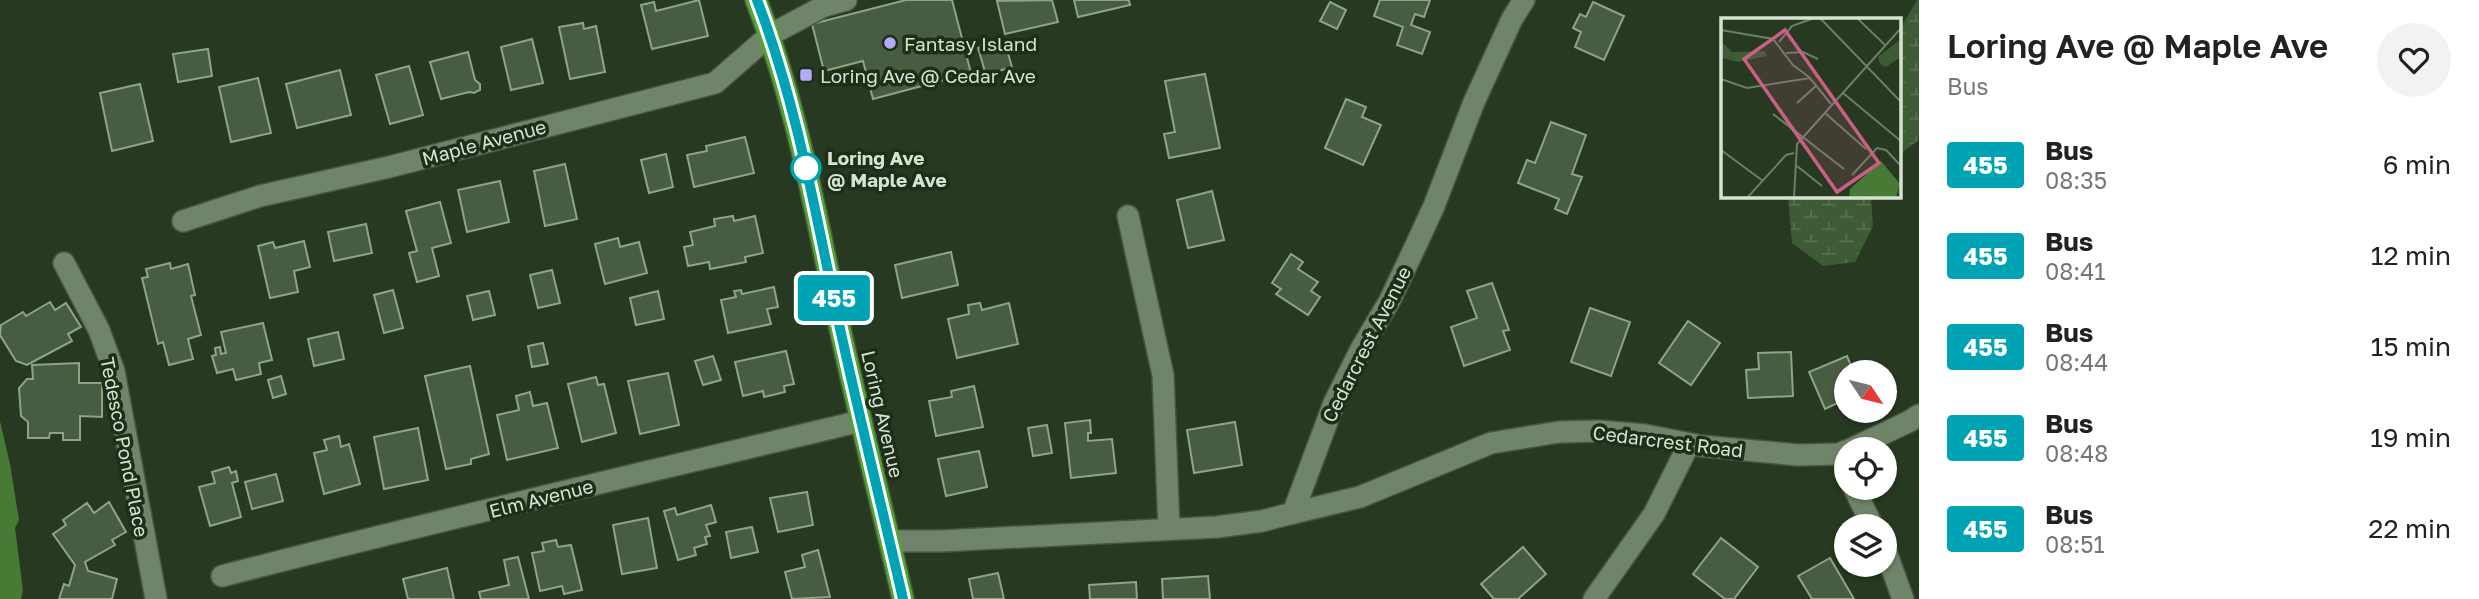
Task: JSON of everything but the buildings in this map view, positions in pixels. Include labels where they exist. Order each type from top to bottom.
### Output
[{"type":"highway","name":"Loring Avenue","points":[[757,0],[770,35],[805,162],[903,599]]},
{"type":"street","name":"Maple Avenue","points":[[183,221],[260,196],[389,167],[715,83],[770,35],[824,6],[846,0]]},
{"type":"street","name":"Cedarcrest Avenue","points":[[1293,513],[1334,403],[1390,300],[1416,245],[1474,102],[1512,19],[1524,0]]},
{"type":"street","points":[[1128,216],[1163,375],[1169,529]]},
{"type":"street","name":"Tedesco Pond Place","points":[[64,263],[99,330],[114,371],[156,599]]},
{"type":"street","name":"Cedarcrest Road","points":[[1879,437],[1919,415]]},
{"type":"street","name":"Elm Avenue","points":[[222,576],[379,535],[861,421]]},
{"type":"street","name":"Cedarcrest Road","points":[[1293,513],[1360,497],[1490,443],[1559,432],[1599,431],[1645,435],[1689,444],[1798,455],[1834,456]]},
{"type":"street","points":[[1594,599],[1654,514],[1689,444]]},
{"type":"street","points":[[890,541],[941,541],[1217,527],[1262,521],[1293,513]]},
{"type":"street","points":[[1895,577],[1903,599]]},
{"type":"green space","points":[[1919,0],[1919,140],[1902,153],[1902,26]]},
{"type":"green space","points":[[1788,198],[1871,198],[1873,226],[1855,262],[1823,266],[1792,243]]},
{"type":"shaded area","points":[[0,421],[19,520],[15,528],[23,590],[21,599],[0,599]]},
{"type":"bus line","name":"455","points":[[757,0],[781,70],[805,162],[839,325],[903,599]]},
{"type":"place","name":"Fantasy Island","points":[[890,43]]},
{"type":"place","name":"Loring Ave @ Cedar Ave","points":[[806,75]]},
{"type":"place","name":"Loring Ave @ Maple Ave","points":[[806,168]]}]
